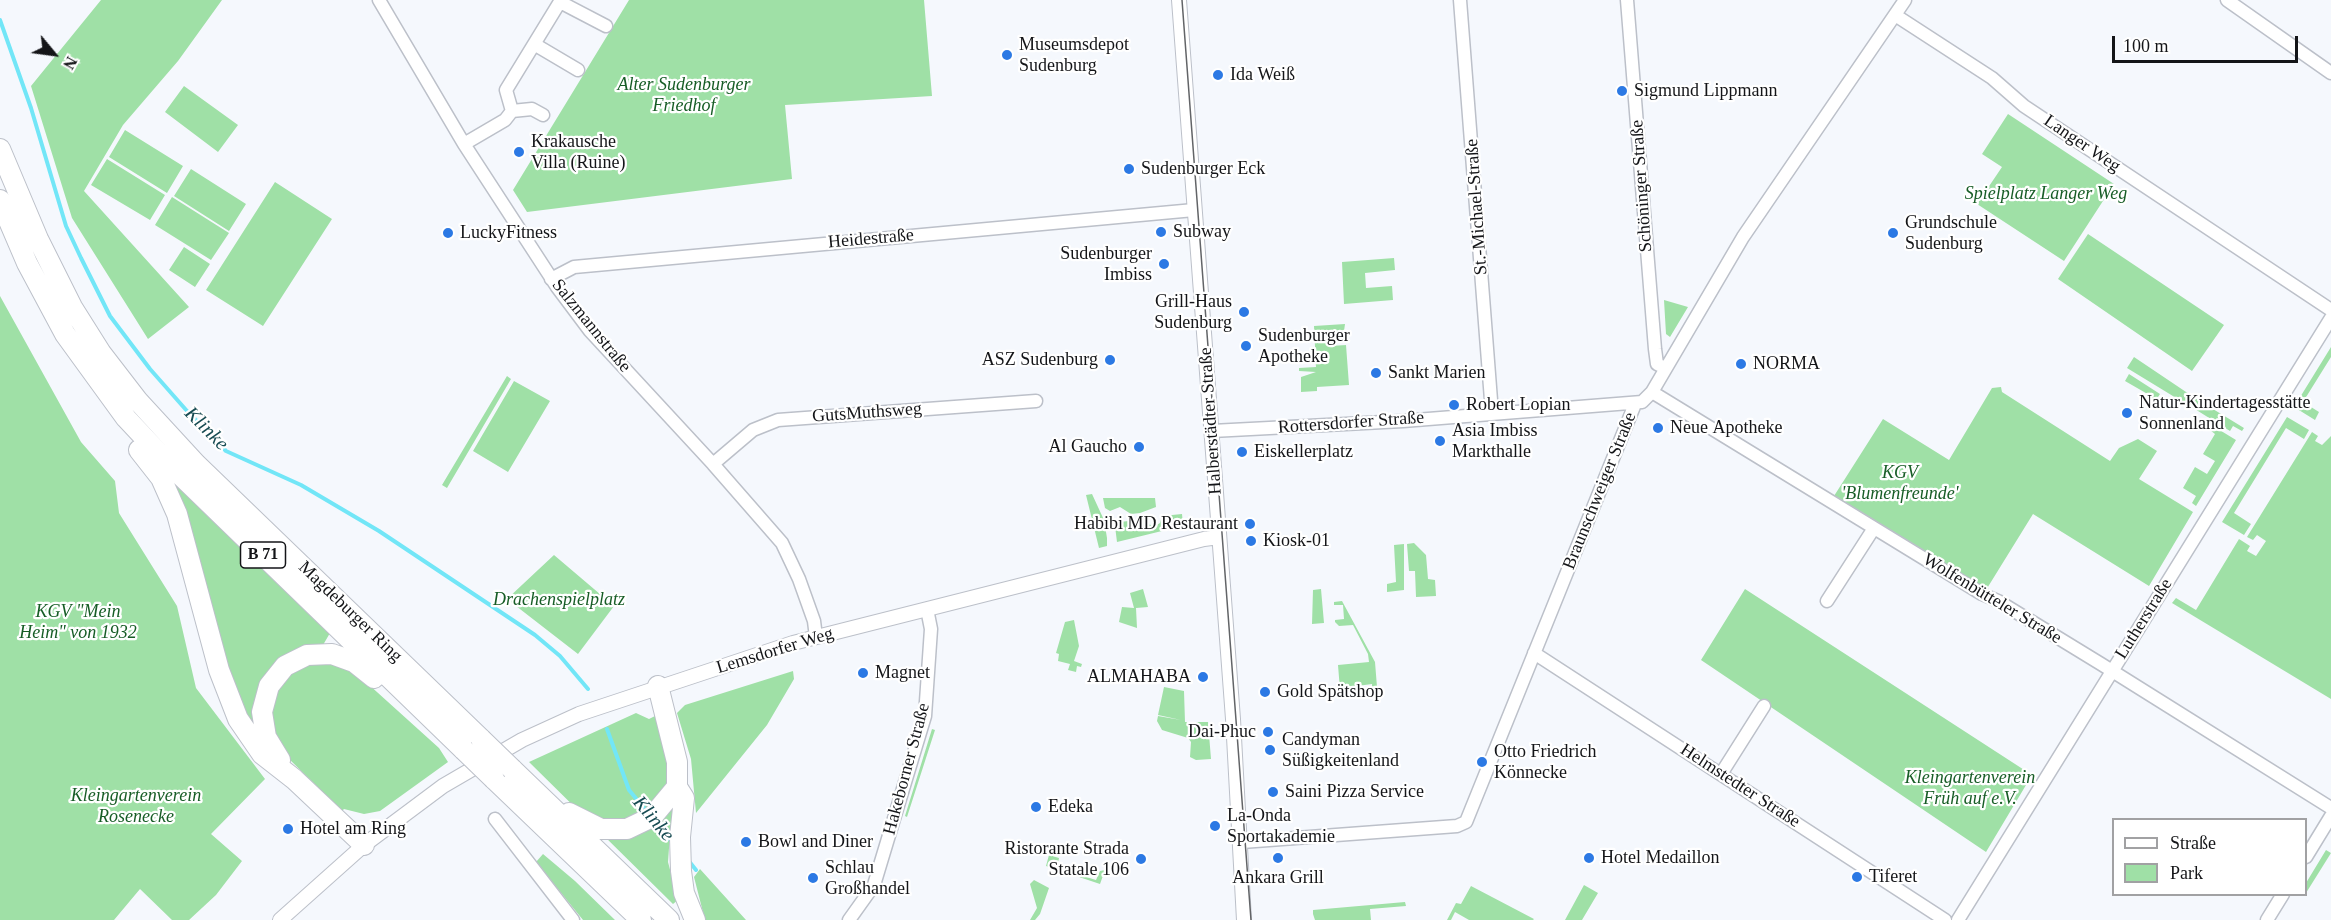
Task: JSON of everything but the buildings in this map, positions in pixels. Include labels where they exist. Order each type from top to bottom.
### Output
[{"type":"highway","name":"Magdeburger Ring","points":[[0,149],[38,239],[72,307],[101,353],[132,393],[190,459],[669,920]]},
{"type":"highway","name":"Magdeburger Ring","points":[[0,200],[27,263],[65,334],[126,418],[171,466],[641,920]]},
{"type":"highway","points":[[126,418],[129,436],[161,478],[177,514],[219,670],[234,712],[262,754],[294,779],[364,845]]},
{"type":"highway","points":[[294,779],[269,744],[262,721],[267,691],[285,666],[312,654],[337,654],[354,662],[374,678],[403,691]]},
{"type":"highway","points":[[553,808],[601,829],[627,829],[652,817],[673,791],[677,762],[658,686]]},
{"type":"highway","points":[[673,791],[684,798],[679,850],[684,893],[695,920]]},
{"type":"street","name":"Salzmannstraße","points":[[379,0],[464,144],[551,279],[590,331],[761,516],[785,549],[814,621],[816,637]]},
{"type":"street","name":"Halberstädter Straße","points":[[1179,0],[1242,842],[1244,920]]},
{"type":"street","name":"St.-Michael-Straße","points":[[1460,0],[1492,413]]},
{"type":"street","name":"Schöninger Straße","points":[[1627,0],[1655,349],[1658,364],[1665,368]]},
{"type":"street","name":"Braunschweiger Straße","points":[[1242,842],[1462,825],[1470,817],[1635,404],[1645,400],[1652,392],[1743,237],[1905,0]]},
{"type":"street","points":[[2227,0],[2331,72]]},
{"type":"street","points":[[464,144],[506,120],[512,111],[506,90],[561,1],[573,10],[578,8],[606,26]]},
{"type":"street","name":"Langer Weg","points":[[1895,15],[1992,78],[2014,99],[2331,310]]},
{"type":"street","points":[[534,44],[578,70]]},
{"type":"street","points":[[512,111],[531,109],[543,115]]},
{"type":"street","name":"Heidestraße","points":[[551,279],[574,267],[1194,210]]},
{"type":"street","name":"Lutherstraße","points":[[1958,920],[2331,318]]},
{"type":"street","name":"Wolfenbütteler Straße","points":[[1652,392],[2113,671],[2331,808]]},
{"type":"street","name":"GutsMuthsweg","points":[[713,464],[753,430],[778,420],[1036,401]]},
{"type":"street","name":"Rottersdorfer Straße","points":[[1212,431],[1635,404]]},
{"type":"street","points":[[1827,601],[1874,528]]},
{"type":"street","name":"Lemsdorfer Weg","points":[[280,920],[364,845],[426,797],[483,761],[522,740],[590,710],[658,686],[816,637],[1219,537]]},
{"type":"street","name":"Hakeborner Straße","points":[[849,920],[874,885],[925,716],[931,628],[927,609]]},
{"type":"street","name":"Helmstedter Straße","points":[[1534,652],[1945,920]]},
{"type":"street","points":[[1721,774],[1764,706]]},
{"type":"street","points":[[2307,855],[2331,816]]},
{"type":"street","points":[[495,819],[573,920]]},
{"type":"street","name":"Halberstädter Straße","points":[[1242,842],[1252,920]]},
{"type":"street","points":[[2267,920],[2282,896]]},
{"type":"green space","points":[[101,0],[222,0],[178,61],[123,125],[84,191],[189,307],[148,339],[72,218],[31,86]]},
{"type":"green space","name":"Alter Sudenburger Friedhof","points":[[629,0],[924,0],[932,96],[785,105],[792,179],[527,212],[513,190]]},
{"type":"green space","points":[[184,86],[238,125],[218,152],[165,112]]},
{"type":"green space","name":"Spielplatz Langer Weg","points":[[2008,114],[2114,184],[2064,261],[1977,204],[2002,167],[1982,154]]},
{"type":"green space","points":[[125,130],[183,166],[167,193],[109,157]]},
{"type":"green space","points":[[107,159],[165,195],[150,220],[91,185]]},
{"type":"green space","points":[[191,169],[246,204],[229,231],[174,196]]},
{"type":"green space","points":[[275,182],[332,219],[263,326],[206,290]]},
{"type":"green space","points":[[172,197],[229,233],[211,260],[155,225]]},
{"type":"green space","points":[[2088,234],[2224,325],[2192,371],[2058,279]]},
{"type":"green space","points":[[184,247],[210,264],[195,287],[169,270]]},
{"type":"green space","points":[[1394,258],[1395,270],[1365,273],[1366,288],[1392,286],[1393,300],[1344,304],[1342,262]]},
{"type":"green space","points":[[0,296],[81,442],[115,481],[119,513],[177,606],[196,688],[265,779],[211,834],[242,861],[216,895],[189,920],[172,920],[140,889],[114,920],[0,920]]},
{"type":"green space","points":[[1664,300],[1688,307],[1670,337],[1666,334]]},
{"type":"green space","points":[[1345,324],[1344,331],[1329,333],[1330,346],[1346,345],[1349,385],[1317,387],[1317,391],[1301,392],[1301,377],[1316,372],[1299,371],[1299,368],[1316,367],[1314,326]]},
{"type":"green space","points":[[2331,347],[2331,357],[2303,402],[2319,412],[2315,420],[2294,407]]},
{"type":"green space","points":[[2134,357],[2192,396],[2186,404],[2127,368]]},
{"type":"green space","points":[[2129,374],[2160,394],[2154,403],[2149,400],[2151,396],[2125,381]]},
{"type":"green space","points":[[507,376],[511,379],[447,488],[442,485]]},
{"type":"green space","points":[[514,381],[550,401],[508,472],[473,451]]},
{"type":"green space","name":"KGV 'Blumenfreunde'","points":[[2001,387],[2002,392],[2110,461],[2119,448],[2138,439],[2157,451],[2139,479],[2193,512],[2149,586],[2033,514],[1986,590],[1834,496],[1883,419],[1949,460],[1992,388]]},
{"type":"green space","points":[[2195,398],[2244,428],[2242,431],[2233,426],[2230,431],[2190,406]]},
{"type":"green space","points":[[2287,417],[2309,430],[2304,439],[2286,428],[2234,513],[2251,524],[2244,535],[2222,522]]},
{"type":"green space","points":[[2213,426],[2236,440],[2196,506],[2192,503],[2196,496],[2183,488],[2195,467],[2207,474],[2215,461],[2203,454],[2215,434],[2210,430]]},
{"type":"green space","points":[[2312,432],[2318,436],[2315,441],[2322,445],[2331,436],[2331,699],[2172,603],[2176,598],[2196,610],[2239,539],[2250,546],[2247,551],[2256,556],[2266,541],[2257,535],[2253,540],[2247,537]]},
{"type":"green space","points":[[167,474],[330,633],[323,645],[293,654],[256,726],[251,727],[240,707]]},
{"type":"green space","points":[[1092,494],[1104,520],[1107,538],[1107,546],[1099,548],[1086,495]]},
{"type":"green space","points":[[1103,498],[1155,498],[1156,507],[1131,514],[1120,507],[1110,511],[1105,508]]},
{"type":"green space","points":[[1182,514],[1183,525],[1168,526],[1166,530],[1117,542],[1115,526],[1120,522],[1145,519],[1147,524],[1155,526],[1160,523],[1162,516]]},
{"type":"green space","points":[[1414,543],[1426,555],[1428,579],[1435,580],[1436,596],[1416,597],[1415,571],[1409,571],[1407,544]]},
{"type":"green space","points":[[1404,544],[1404,590],[1387,592],[1387,584],[1396,582],[1394,545]]},
{"type":"green space","name":"Drachenspielplatz","points":[[554,555],[614,606],[578,654],[507,599]]},
{"type":"green space","points":[[1143,589],[1148,607],[1136,608],[1137,628],[1119,622],[1122,607],[1134,608],[1130,593]]},
{"type":"green space","points":[[1321,589],[1324,623],[1312,624],[1313,590]]},
{"type":"green space","name":"Kleingartenverein Früh auf e.V.","points":[[1745,589],[2032,775],[1986,852],[1701,660]]},
{"type":"green space","points":[[1342,601],[1375,662],[1377,687],[1372,687],[1372,684],[1357,686],[1357,689],[1340,690],[1338,665],[1369,662],[1368,654],[1353,625],[1339,626],[1335,622],[1335,620],[1344,619],[1343,605],[1334,605],[1334,602]]},
{"type":"green space","points":[[1074,620],[1079,646],[1074,661],[1082,664],[1081,667],[1077,666],[1076,672],[1068,670],[1070,664],[1058,661],[1059,654],[1056,653],[1065,622]]},
{"type":"green space","points":[[306,663],[339,664],[367,683],[439,748],[448,762],[380,811],[364,814],[344,809],[342,811],[284,754],[268,717],[280,681]]},
{"type":"green space","points":[[793,671],[794,679],[767,725],[696,813],[691,759],[677,713],[685,705]]},
{"type":"green space","points":[[1164,687],[1184,691],[1185,722],[1208,722],[1211,759],[1196,760],[1190,757],[1191,742],[1188,738],[1162,730],[1157,721],[1158,716],[1181,720],[1158,715]]},
{"type":"green space","points":[[636,713],[649,719],[655,716],[676,797],[671,820],[668,862],[678,900],[673,904],[529,762]]},
{"type":"green space","points":[[932,729],[935,730],[907,817],[905,816]]},
{"type":"green space","points":[[2326,850],[2331,853],[2307,891],[2307,881]]},
{"type":"green space","points":[[543,854],[615,920],[583,920],[536,862]]},
{"type":"green space","points":[[1049,855],[1059,858],[1057,868],[1096,880],[1100,871],[1105,870],[1100,884],[1046,866]]},
{"type":"green space","points":[[700,869],[746,920],[705,920],[694,877]]},
{"type":"green space","points":[[1034,880],[1049,888],[1040,914],[1035,920],[1030,920],[1037,908],[1030,884]]},
{"type":"green space","points":[[1584,885],[1598,893],[1582,920],[1565,920]]},
{"type":"green space","points":[[1471,886],[1534,919],[1469,920],[1455,912],[1451,920],[1447,920],[1456,903],[1461,904]]},
{"type":"green space","points":[[1405,902],[1406,906],[1370,909],[1371,920],[1315,920],[1313,914],[1313,910]]},
{"type":"waterway","name":"Klinke","points":[[0,20],[31,108],[66,226],[110,316],[150,369],[226,451],[301,485],[379,531],[535,635],[560,656],[588,689]]},
{"type":"waterway","name":"Klinke","points":[[607,729],[629,790],[648,813]]},
{"type":"waterway","name":"Klinke","points":[[655,822],[673,843]]},
{"type":"waterway","name":"Klinke","points":[[688,860],[696,870]]},
{"type":"tram line","points":[[1182,0],[1251,920]]},
{"type":"place","name":"Museumsdepot Sudenburg","points":[[1007,55]]},
{"type":"place","name":"Ida Weiß","points":[[1218,75]]},
{"type":"place","name":"Sigmund Lippmann","points":[[1622,91]]},
{"type":"place","name":"Krakausche Villa (Ruine)","points":[[519,152]]},
{"type":"place","name":"Sudenburger Eck","points":[[1129,169]]},
{"type":"place","name":"Subway","points":[[1161,232]]},
{"type":"place","name":"LuckyFitness","points":[[448,233]]},
{"type":"place","name":"Grundschule Sudenburg","points":[[1893,233]]},
{"type":"place","name":"Sudenburger Imbiss","points":[[1164,264]]},
{"type":"place","name":"Grill-Haus Sudenburg","points":[[1244,312]]},
{"type":"place","name":"Sudenburger Apotheke","points":[[1246,346]]},
{"type":"place","name":"ASZ Sudenburg","points":[[1110,360]]},
{"type":"place","name":"NORMA","points":[[1741,364]]},
{"type":"place","name":"Sankt Marien","points":[[1376,373]]},
{"type":"place","name":"Robert Lopian","points":[[1454,405]]},
{"type":"place","name":"Natur-Kindertagesstätte Sonnenland","points":[[2127,413]]},
{"type":"place","name":"Neue Apotheke","points":[[1658,428]]},
{"type":"place","name":"Asia Imbiss Markthalle","points":[[1440,441]]},
{"type":"place","name":"Al Gaucho","points":[[1139,447]]},
{"type":"place","name":"Eiskellerplatz","points":[[1242,452]]},
{"type":"place","name":"Habibi MD Restaurant","points":[[1250,524]]},
{"type":"place","name":"Kiosk-01","points":[[1251,541]]},
{"type":"place","name":"Magnet","points":[[863,673]]},
{"type":"place","name":"ALMAHABA","points":[[1203,677]]},
{"type":"place","name":"Gold Spätshop","points":[[1265,692]]},
{"type":"place","name":"Dai-Phuc","points":[[1268,732]]},
{"type":"place","name":"Candyman Süßigkeitenland","points":[[1270,750]]},
{"type":"place","name":"Otto Friedrich Könnecke","points":[[1482,762]]},
{"type":"place","name":"Saini Pizza Service","points":[[1273,792]]},
{"type":"place","name":"Edeka","points":[[1036,807]]},
{"type":"place","name":"La-Onda Sportakademie","points":[[1215,826]]},
{"type":"place","name":"Hotel am Ring","points":[[288,829]]},
{"type":"place","name":"Bowl and Diner","points":[[746,842]]},
{"type":"place","name":"Ankara Grill","points":[[1278,858]]},
{"type":"place","name":"Hotel Medaillon","points":[[1589,858]]},
{"type":"place","name":"Ristorante Strada Statale 106","points":[[1141,859]]},
{"type":"place","name":"Tiferet","points":[[1857,877]]},
{"type":"place","name":"Schlau Großhandel","points":[[813,878]]},
{"type":"park label","name":"KGV \"Mein Heim\" von 1932","points":[[78,622]]},
{"type":"park label","name":"Kleingartenverein Rosenecke","points":[[136,806]]}]
